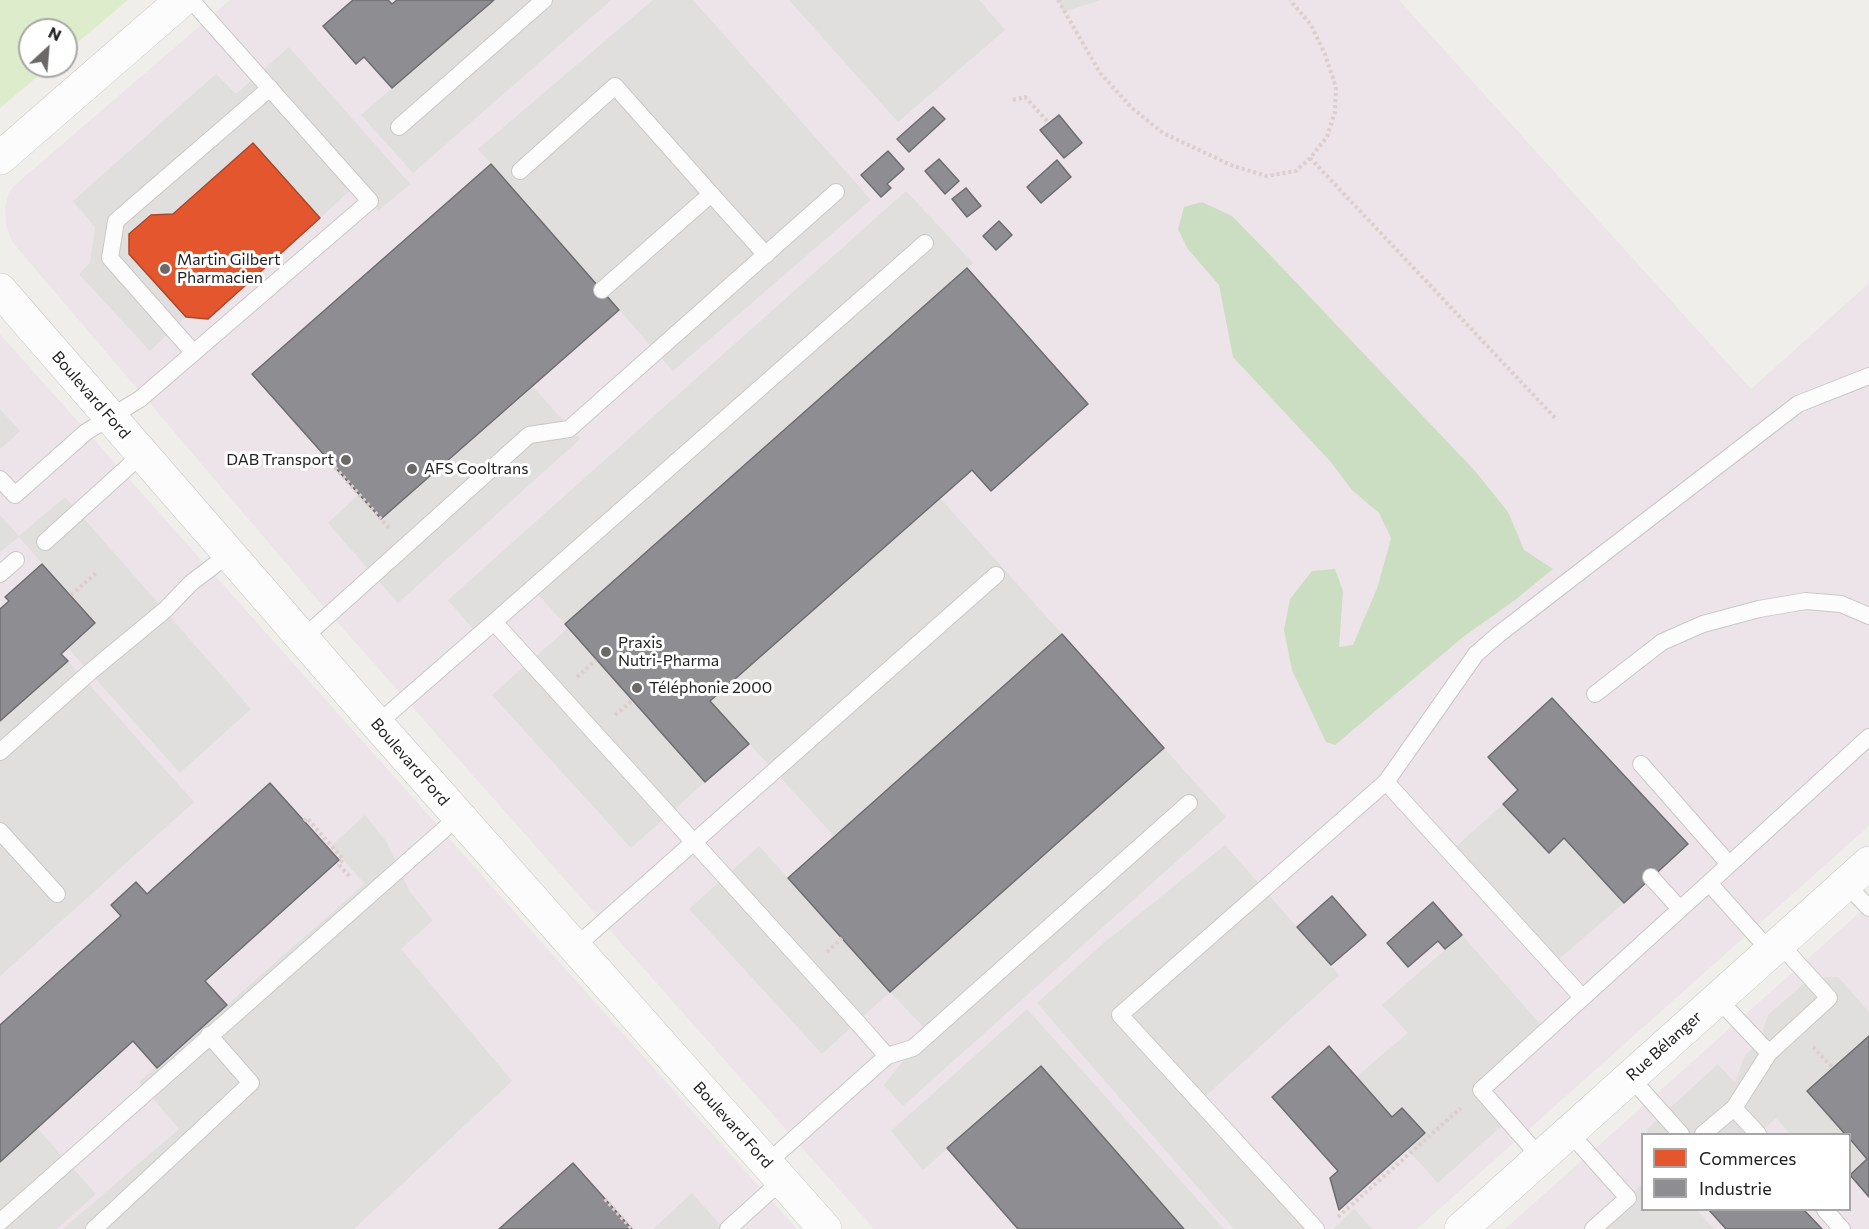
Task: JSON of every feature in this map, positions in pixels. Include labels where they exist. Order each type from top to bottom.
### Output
[{"type":"street","points":[[0,158],[182,0]]},
{"type":"street","name":"Boulevard Ford","points":[[0,290],[141,455],[458,817],[825,1229]]},
{"type":"street","name":"Rue Bélanger","points":[[1463,1228],[1858,874]]},
{"type":"lane","points":[[0,479],[7,498],[86,432],[140,399],[370,201],[191,0]]},
{"type":"lane","points":[[399,127],[544,0]]},
{"type":"lane","points":[[520,171],[615,86],[766,255]]},
{"type":"lane","points":[[193,352],[110,258],[116,221],[270,88]]},
{"type":"lane","points":[[302,639],[529,435],[569,429],[836,192]]},
{"type":"lane","points":[[602,290],[711,194]]},
{"type":"lane","points":[[377,724],[925,243]]},
{"type":"lane","points":[[1316,1229],[1120,1015],[1386,782],[1476,654],[1499,634],[1798,404],[1869,376]]},
{"type":"lane","points":[[45,542],[141,455]]},
{"type":"lane","points":[[0,752],[90,672],[165,610],[191,583],[229,554]]},
{"type":"lane","points":[[0,574],[16,560]]},
{"type":"lane","points":[[574,948],[996,575]]},
{"type":"lane","points":[[1595,694],[1662,642],[1703,624],[1759,609],[1806,601],[1841,604],[1869,616]]},
{"type":"lane","points":[[494,622],[887,1056]]},
{"type":"lane","points":[[1540,1157],[1480,1090],[1869,737]]},
{"type":"lane","points":[[1641,764],[1730,864]]},
{"type":"lane","points":[[1386,782],[1582,997]]},
{"type":"lane","points":[[728,1229],[774,1172],[887,1056],[913,1047],[1189,803]]},
{"type":"lane","points":[[0,1222],[458,817]]},
{"type":"lane","points":[[0,831],[57,894]]},
{"type":"lane","points":[[1858,874],[1869,908]]},
{"type":"lane","points":[[1651,877],[1680,909]]},
{"type":"lane","points":[[1704,1133],[1734,1108],[1769,1053],[1829,998],[1709,883]]},
{"type":"lane","points":[[1717,998],[1769,1053]]},
{"type":"lane","points":[[94,1229],[251,1083],[209,1035]]},
{"type":"lane","points":[[1630,1077],[1680,1133]]},
{"type":"lane","points":[[1734,1108],[1757,1133]]},
{"type":"lane","points":[[1569,1132],[1635,1197],[1593,1229]]},
{"type":"lane","points":[[1827,1211],[1842,1229]]},
{"type":"path","points":[[1058,0],[1100,73],[1132,108],[1163,133],[1233,166],[1267,176],[1296,171],[1311,158],[1327,136],[1335,112],[1336,87],[1311,25],[1290,0]]},
{"type":"path","points":[[1013,100],[1025,97],[1049,123]]},
{"type":"path","points":[[1311,158],[1557,420]]},
{"type":"path","points":[[331,464],[381,519]]},
{"type":"path","points":[[71,595],[96,573]]},
{"type":"path","points":[[304,821],[307,818],[344,860],[339,865]]},
{"type":"path","points":[[824,955],[842,938]]},
{"type":"path","points":[[1348,1202],[1351,1206],[1480,1090]]},
{"type":"path","points":[[605,1199],[632,1229]]},
{"type":"shaded area","points":[[230,0],[1399,0],[1751,389],[1869,283],[1869,826],[1417,1229],[874,1229],[308,589],[13,243],[6,226],[5,207],[9,192],[16,184]]},
{"type":"shaded area","points":[[494,0],[611,0],[413,173],[361,115]]},
{"type":"shaded area","points":[[653,0],[693,0],[871,200],[673,371],[478,149]]},
{"type":"shaded area","points":[[789,0],[979,0],[1005,30],[898,122]]},
{"type":"shaded area","points":[[1058,0],[1101,0],[1063,12]]},
{"type":"shaded area","points":[[289,47],[410,184],[378,211],[356,185],[320,218],[253,143],[173,214],[151,215],[129,234],[129,254],[186,317],[150,351],[79,274],[90,263],[95,227],[73,201],[216,74],[236,94]]},
{"type":"shaded area","points":[[906,191],[973,263],[565,624],[532,588],[478,635],[448,600]]},
{"type":"shaded area","points":[[0,334],[797,1229],[0,1229]]},
{"type":"shaded area","points":[[533,387],[580,439],[398,603],[328,523],[359,494],[382,519]]},
{"type":"shaded area","points":[[0,409],[20,431],[0,449]]},
{"type":"shaded area","points":[[65,497],[251,709],[180,773],[68,648],[95,623],[19,537],[0,552],[0,515],[19,536]]},
{"type":"shaded area","points":[[940,498],[1062,634],[834,836],[710,701]]},
{"type":"shaded area","points":[[568,628],[705,782],[631,848],[492,695]]},
{"type":"shaded area","points":[[68,661],[194,802],[0,976],[0,721]]},
{"type":"shaded area","points":[[1164,748],[1226,817],[903,1106],[884,1085],[913,1048],[929,1033],[890,992],[822,1054],[689,909],[759,846],[890,991]]},
{"type":"shaded area","points":[[1503,804],[1549,852],[1564,838],[1624,903],[1552,965],[1450,852]]},
{"type":"shaded area","points":[[365,815],[386,841],[410,892],[433,920],[401,949],[512,1081],[354,1229],[63,1229],[179,1129],[139,1082],[365,884],[331,846]]},
{"type":"shaded area","points":[[1225,845],[1339,975],[1199,1102],[1316,1229],[1234,1229],[1037,1003],[1105,942]]},
{"type":"shaded area","points":[[1869,904],[1869,1229],[1505,1229]]},
{"type":"shaded area","points":[[1462,935],[1545,1030],[1481,1090],[1508,1120],[1438,1183],[1407,1149],[1425,1133],[1392,1117],[1356,1077],[1408,1033],[1382,1005]]},
{"type":"shaded area","points":[[1838,977],[1869,1012],[1869,1036],[1807,1091],[1844,1133],[1789,1133],[1776,1118],[1760,1133],[1649,1133],[1646,1130],[1718,1064],[1735,1083],[1745,1055],[1759,1043],[1768,1015],[1810,978]]},
{"type":"shaded area","points":[[1027,1009],[1224,1229],[1184,1229],[1041,1066],[923,1170],[891,1131]]},
{"type":"shaded area","points":[[37,1128],[96,1194],[57,1229],[0,1229],[0,1162]]},
{"type":"shaded area","points":[[1851,1140],[1867,1159],[1851,1174]]},
{"type":"shaded area","points":[[1641,1185],[1641,1211],[1698,1211],[1714,1229],[1593,1229]]},
{"type":"shaded area","points":[[692,1193],[724,1229],[653,1229]]},
{"type":"shaded area","points":[[1354,1209],[1372,1229],[1333,1229]]},
{"type":"green space","points":[[0,0],[128,0],[78,42],[78,18],[18,18],[18,78],[36,78],[0,108]]},
{"type":"green space","points":[[1202,202],[1232,216],[1271,256],[1475,471],[1508,512],[1524,550],[1553,569],[1515,600],[1463,637],[1335,745],[1326,742],[1292,670],[1284,630],[1290,599],[1312,571],[1335,569],[1343,591],[1339,647],[1353,645],[1378,586],[1391,538],[1379,513],[1352,490],[1330,461],[1233,357],[1219,285],[1187,248],[1178,229],[1184,207]]},
{"type":"building: Commerces","points":[[253,143],[320,218],[208,319],[186,317],[129,254],[129,234],[151,215],[173,214]]},
{"type":"building: Industrie","points":[[353,0],[388,0],[392,4],[397,0],[494,0],[392,88],[364,57],[356,64],[323,26]]},
{"type":"building: Industrie","points":[[933,107],[945,119],[909,152],[897,139]]},
{"type":"building: Industrie","points":[[1059,115],[1082,143],[1064,158],[1040,130]]},
{"type":"building: Industrie","points":[[888,151],[904,169],[887,184],[891,188],[881,197],[861,175]]},
{"type":"building: Industrie","points":[[939,159],[959,181],[945,194],[925,171]]},
{"type":"building: Industrie","points":[[1057,160],[1071,177],[1041,203],[1027,187]]},
{"type":"building: Industrie","points":[[491,164],[619,310],[381,519],[252,374]]},
{"type":"building: Industrie","points":[[966,188],[981,206],[967,217],[952,199]]},
{"type":"building: Industrie","points":[[999,221],[1012,235],[996,250],[983,236]]},
{"type":"building: Industrie","points":[[967,268],[1088,404],[991,491],[972,470],[710,701],[749,744],[705,782],[565,624]]},
{"type":"building: Industrie","points":[[42,564],[95,623],[61,654],[68,661],[0,721],[0,609],[9,601],[5,597]]},
{"type":"building: Industrie","points":[[1062,634],[1164,748],[890,992],[788,878]]},
{"type":"building: Industrie","points":[[1552,698],[1688,844],[1624,903],[1564,838],[1549,853],[1503,804],[1518,790],[1488,757]]},
{"type":"building: Industrie","points":[[270,783],[339,860],[205,981],[227,1005],[157,1068],[133,1041],[0,1162],[0,1025],[121,916],[111,905],[136,882],[147,894]]},
{"type":"building: Industrie","points":[[1332,896],[1366,935],[1331,965],[1297,927]]},
{"type":"building: Industrie","points":[[1433,902],[1462,935],[1445,949],[1438,941],[1408,967],[1387,943]]},
{"type":"building: Industrie","points":[[1869,1036],[1869,1197],[1851,1176],[1867,1159],[1851,1140],[1851,1133],[1844,1133],[1807,1091]]},
{"type":"building: Industrie","points":[[1329,1046],[1392,1117],[1402,1108],[1425,1133],[1339,1210],[1330,1178],[1338,1171],[1272,1097]]},
{"type":"building: Industrie","points":[[1041,1066],[1184,1229],[1018,1229],[947,1148]]},
{"type":"building: Industrie","points":[[573,1163],[632,1229],[499,1229]]},
{"type":"building: Industrie","points":[[1710,1211],[1805,1211],[1822,1229],[1726,1229]]},
{"type":"place","name":"Martin Gilbert Pharmacien","points":[[165,269]]},
{"type":"place","name":"DAB Transport","points":[[346,460]]},
{"type":"place","name":"AFS Cooltrans","points":[[412,469]]},
{"type":"place","name":"Praxis Nutri-Pharma","points":[[606,652]]},
{"type":"place","name":"Téléphonie 2000","points":[[637,688]]}]
